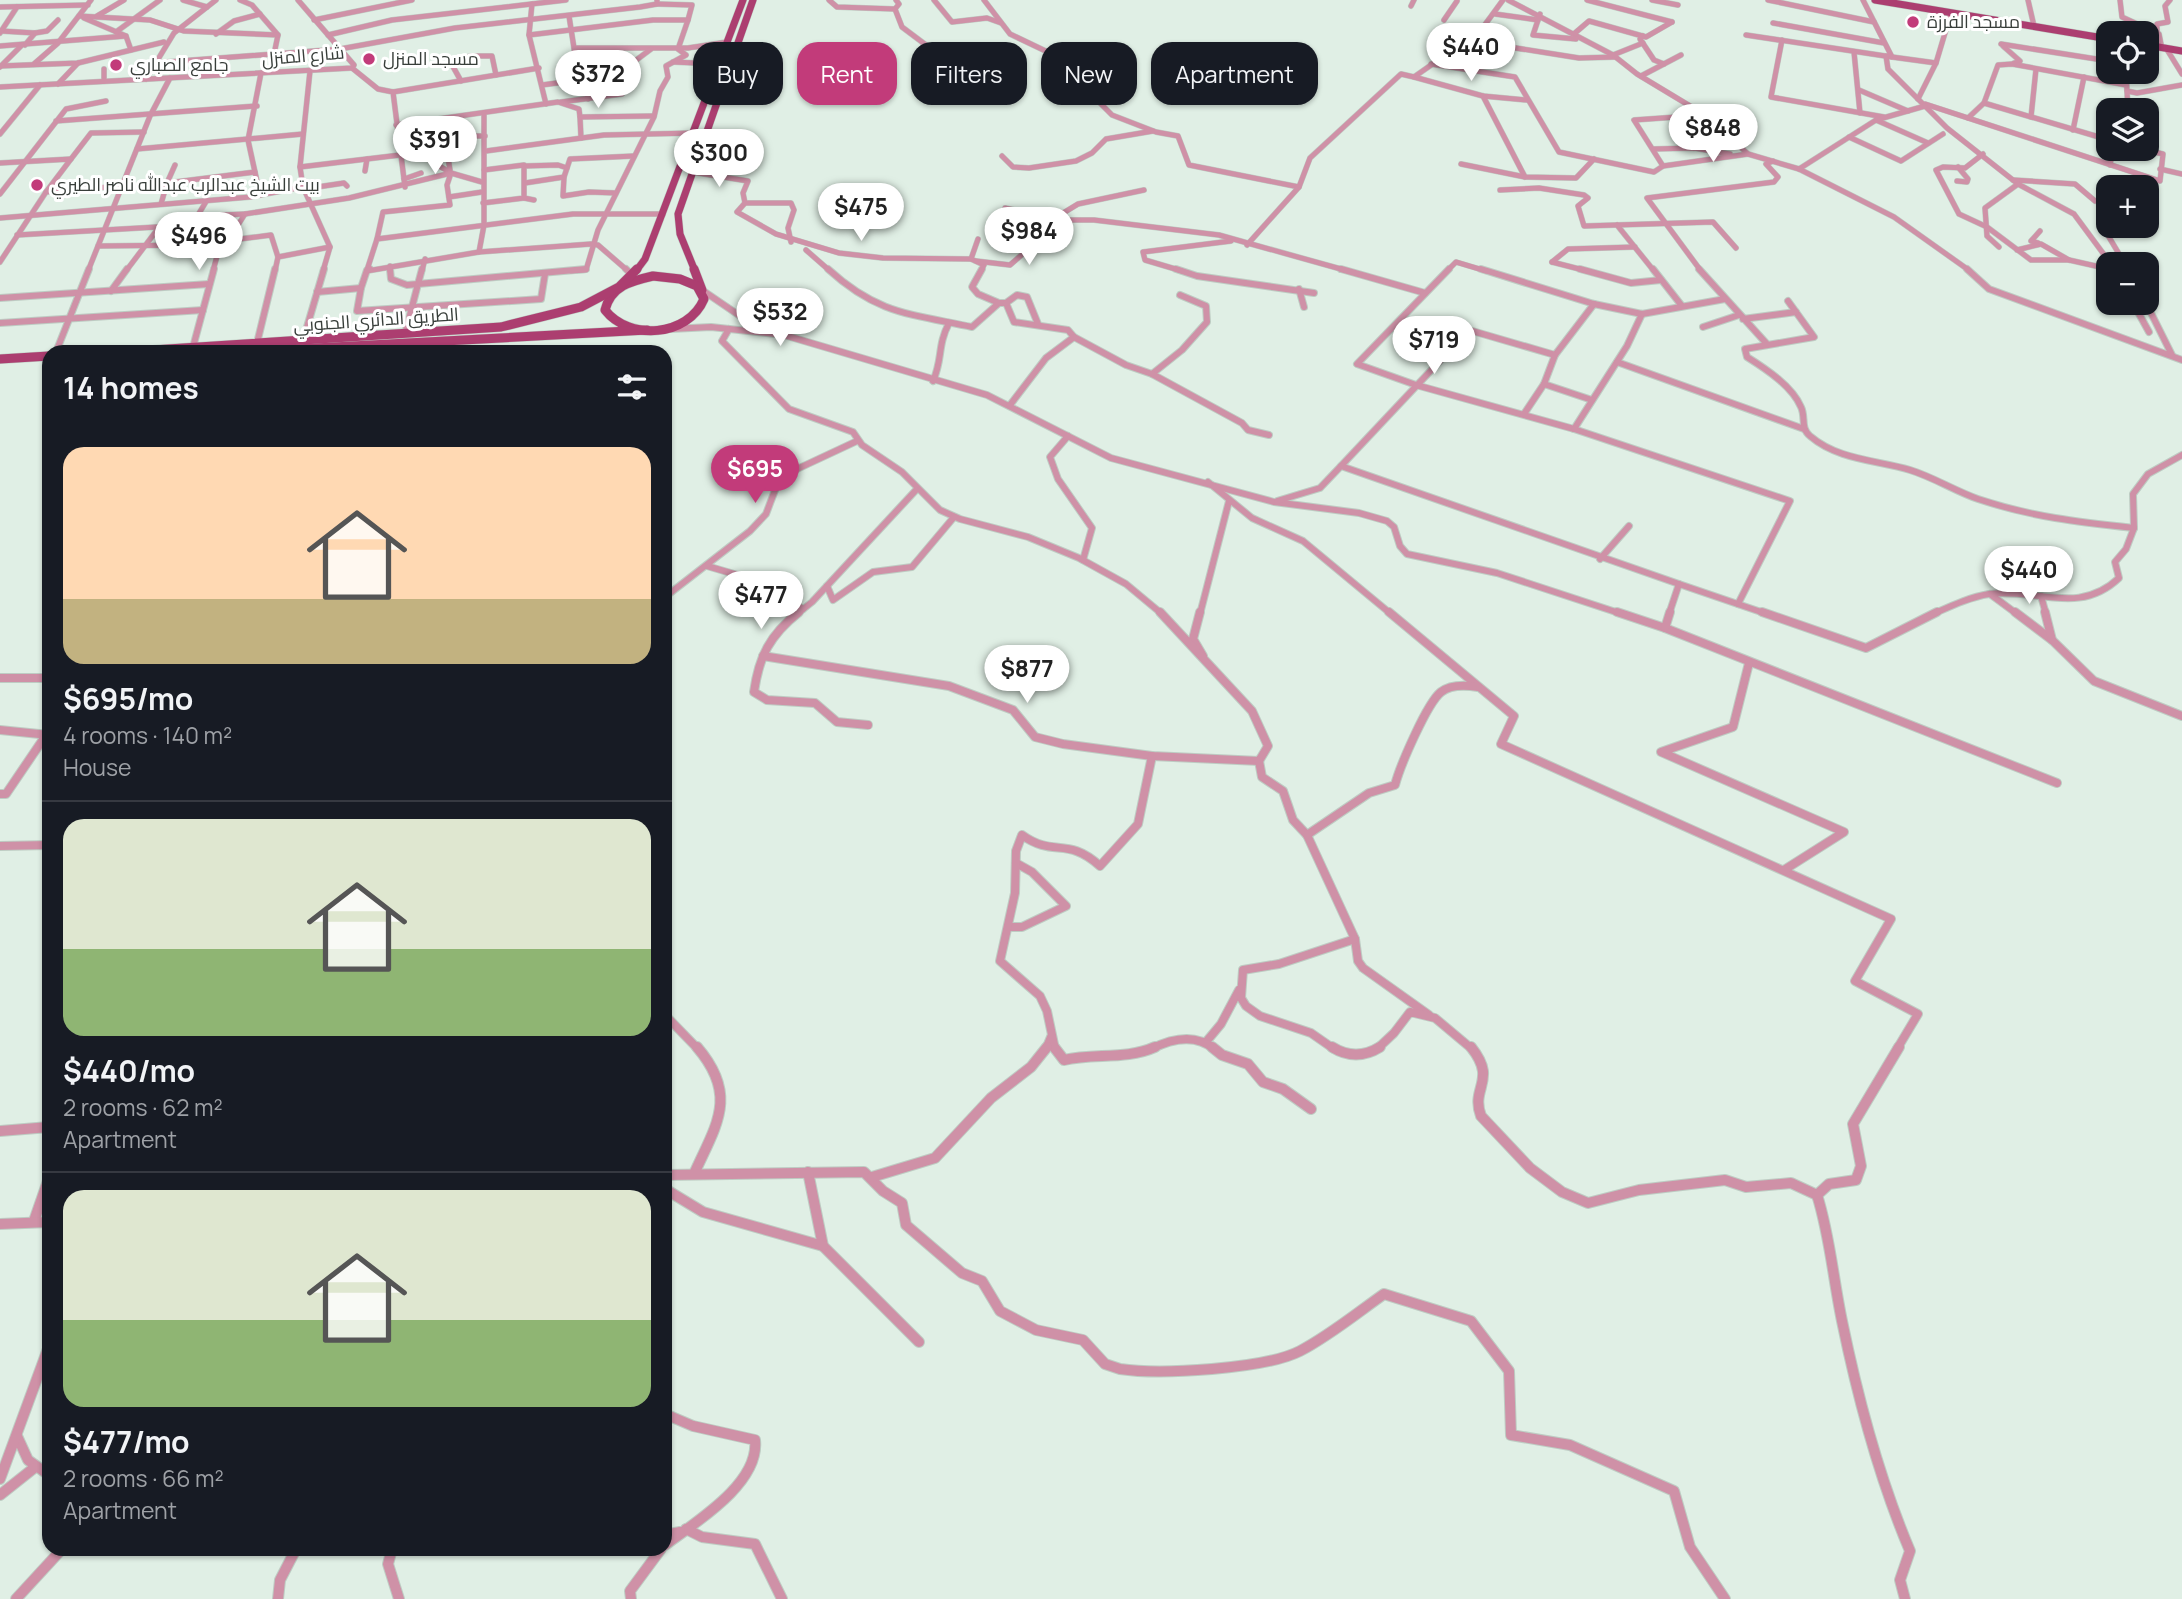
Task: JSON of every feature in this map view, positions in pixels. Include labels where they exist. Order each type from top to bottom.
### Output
[{"type":"main road","points":[[727,42],[743,0]]},
{"type":"main road","points":[[702,290],[678,228],[678,214],[753,0]]},
{"type":"main road","points":[[1876,0],[2096,37]]},
{"type":"main road","points":[[2159,47],[2182,51]]},
{"type":"main road","points":[[647,330],[631,328],[609,318],[605,310],[606,301],[633,276],[645,259],[704,105]]},
{"type":"main road","points":[[623,285],[653,276],[669,276],[683,278],[702,290]]},
{"type":"main road","name":"الطريق الدائري الجنوبي","points":[[319,345],[534,322],[568,311],[623,285]]},
{"type":"main road","name":"الطريق الدائري الجنوبي","points":[[426,345],[647,330],[679,323],[692,316],[704,299],[702,290]]},
{"type":"main road","name":"الطريق الدائري الجنوبي","points":[[225,345],[280,345]]},
{"type":"main road","points":[[0,359],[42,356]]},
{"type":"main road","points":[[0,366],[42,363]]},
{"type":"street","points":[[0,7],[5,0]]},
{"type":"street","points":[[32,7],[37,0]]},
{"type":"street","points":[[96,16],[124,0]]},
{"type":"street","points":[[116,32],[160,0]]},
{"type":"street","points":[[184,0],[207,7]]},
{"type":"street","points":[[146,79],[164,42],[179,27],[216,0]]},
{"type":"street","points":[[240,0],[252,5],[278,35]]},
{"type":"street","name":"شارع المنزل","points":[[0,87],[352,68],[354,65],[298,0]]},
{"type":"street","points":[[354,0],[356,9]]},
{"type":"street","points":[[314,20],[356,9],[412,0]]},
{"type":"street","points":[[468,0],[472,10]]},
{"type":"street","points":[[328,35],[392,20],[566,0]]},
{"type":"street","points":[[829,0],[837,7],[895,9]]},
{"type":"street","points":[[895,9],[899,4],[896,0]]},
{"type":"street","points":[[934,0],[952,22],[987,18],[1003,24]]},
{"type":"street","points":[[984,0],[1010,34],[1036,50],[1054,55],[1065,71],[1067,81],[1082,96],[1095,98],[1112,115],[1153,131],[1178,136],[1189,164],[1299,187]]},
{"type":"street","points":[[1414,77],[1481,30],[1506,0],[1614,56],[1705,115],[1748,154],[1799,169],[1894,217],[1979,278],[1989,289],[2182,360]]},
{"type":"street","points":[[1539,17],[1533,34],[1575,36],[1589,21],[1646,37],[1672,22],[1587,0]]},
{"type":"street","points":[[1651,0],[1678,5]]},
{"type":"street","points":[[1768,0],[1874,22]]},
{"type":"street","points":[[1863,0],[1884,43],[1889,57],[1888,69],[1947,128],[2016,182],[2074,214],[2102,252]]},
{"type":"street","points":[[2028,0],[2034,26]]},
{"type":"street","points":[[2120,0],[2122,17],[2131,21]]},
{"type":"street","points":[[2159,24],[2168,22],[2165,6],[2170,0]]},
{"type":"street","points":[[1444,20],[1457,1]]},
{"type":"street","points":[[153,62],[340,49],[455,28],[532,21],[657,2],[692,5],[678,49]]},
{"type":"street","points":[[0,7],[89,3]]},
{"type":"street","points":[[34,64],[58,43],[89,3]]},
{"type":"street","points":[[532,4],[529,35],[546,104]]},
{"type":"street","points":[[17,7],[3,24],[1,32],[47,31],[58,20]]},
{"type":"street","points":[[895,9],[902,27],[921,42]]},
{"type":"street","points":[[1807,28],[1810,9]]},
{"type":"street","points":[[1799,169],[1876,120],[1908,111],[1922,103],[1951,13]]},
{"type":"street","points":[[216,34],[234,21],[260,14]]},
{"type":"street","points":[[1495,14],[1539,17]]},
{"type":"street","points":[[79,16],[132,19],[179,27],[184,31],[278,35]]},
{"type":"street","points":[[79,16],[126,36],[131,50]]},
{"type":"street","points":[[569,16],[579,80]]},
{"type":"street","points":[[529,35],[572,32],[653,20],[688,20]]},
{"type":"street","points":[[1773,23],[1884,43]]},
{"type":"street","points":[[1481,30],[1509,36],[1503,46],[1579,58],[1614,56],[1643,43]]},
{"type":"street","points":[[0,67],[35,33]]},
{"type":"street","points":[[274,54],[278,35]]},
{"type":"street","points":[[1746,35],[1936,63]]},
{"type":"street","points":[[0,46],[126,36]]},
{"type":"street","points":[[1575,36],[1579,58]]},
{"type":"street","points":[[1643,36],[1640,39],[1654,60],[1664,64]]},
{"type":"street","points":[[1782,40],[1771,97],[1884,117]]},
{"type":"street","points":[[88,41],[88,48],[98,57]]},
{"type":"street","points":[[0,67],[78,63],[164,42]]},
{"type":"street","points":[[575,48],[612,44],[651,49],[693,48]]},
{"type":"street","points":[[2012,64],[2020,61],[2000,44],[2096,59]]},
{"type":"street","points":[[2166,48],[2182,74]]},
{"type":"street","points":[[396,125],[622,94],[629,84],[627,67],[647,55],[651,49]]},
{"type":"street","points":[[390,265],[391,279],[407,285],[586,270],[591,244],[654,116],[660,86],[668,77],[666,66],[686,55],[678,49]]},
{"type":"street","points":[[1854,52],[1860,113]]},
{"type":"street","points":[[1641,76],[1681,55]]},
{"type":"street","points":[[461,81],[451,63],[470,56],[492,56],[496,75]]},
{"type":"street","points":[[207,76],[214,58]]},
{"type":"street","points":[[673,62],[693,63]]},
{"type":"street","points":[[58,84],[78,63]]},
{"type":"street","points":[[1431,64],[1515,77],[1559,152],[1654,172],[1662,166],[1748,154]]},
{"type":"street","points":[[1968,118],[1984,103],[1998,65],[2012,64],[2127,88],[2182,85]]},
{"type":"street","points":[[352,68],[378,89],[393,92],[539,68]]},
{"type":"street","points":[[104,69],[104,82]]},
{"type":"street","points":[[2031,117],[2036,69]]},
{"type":"street","points":[[304,345],[330,247],[304,188],[300,167],[310,71]]},
{"type":"street","points":[[260,195],[248,140],[257,106],[261,73]]},
{"type":"street","points":[[1247,245],[1299,187],[1310,158],[1401,74],[1483,96],[1527,100]]},
{"type":"street","points":[[2073,130],[2084,77]]},
{"type":"street","points":[[60,345],[150,116],[170,78]]},
{"type":"street","points":[[542,85],[579,80],[585,84],[588,99]]},
{"type":"street","points":[[2127,84],[2127,98]]},
{"type":"street","points":[[0,134],[40,85]]},
{"type":"street","points":[[1859,90],[1908,111]]},
{"type":"street","points":[[393,92],[405,187]]},
{"type":"street","points":[[1483,96],[1525,177]]},
{"type":"street","points":[[580,100],[581,138]]},
{"type":"street","points":[[0,194],[66,108],[106,101]]},
{"type":"street","points":[[558,102],[579,109]]},
{"type":"street","points":[[1922,103],[2160,181],[2163,154],[2159,153]]},
{"type":"street","points":[[1984,103],[2096,136]]},
{"type":"street","points":[[56,121],[257,106]]},
{"type":"street","points":[[479,252],[484,225],[484,113]]},
{"type":"street","points":[[1662,166],[1634,120],[1705,115]]},
{"type":"street","points":[[580,117],[654,116]]},
{"type":"street","points":[[1673,117],[1694,148]]},
{"type":"street","points":[[454,118],[465,136]]},
{"type":"street","points":[[1876,120],[1928,143]]},
{"type":"street","points":[[0,122],[10,121]]},
{"type":"street","points":[[1002,156],[1013,167],[1029,169],[1076,161],[1092,153],[1106,139],[1153,131]]},
{"type":"street","points":[[0,262],[46,192],[91,134],[144,132]]},
{"type":"street","points":[[486,151],[581,138],[694,133]]},
{"type":"street","points":[[137,149],[303,134]]},
{"type":"street","points":[[1849,137],[1901,162],[1943,134]]},
{"type":"street","points":[[485,135],[445,139],[451,171],[447,184],[450,205],[383,212],[357,311],[541,299],[545,274]]},
{"type":"street","points":[[398,141],[451,171],[482,182]]},
{"type":"street","points":[[1653,149],[1694,148],[1737,156]]},
{"type":"street","points":[[426,155],[447,150]]},
{"type":"street","points":[[1983,154],[1965,168],[1938,168],[1936,173],[1959,214],[1987,227],[2031,260],[2069,260],[2096,266]]},
{"type":"street","points":[[300,167],[400,155]]},
{"type":"street","points":[[616,193],[589,192],[563,196],[566,166],[570,159],[634,156]]},
{"type":"street","points":[[0,163],[71,159]]},
{"type":"street","points":[[365,171],[367,159]]},
{"type":"street","points":[[1461,164],[1525,177],[1576,178],[1594,159]]},
{"type":"street","points":[[1766,343],[1725,299],[1647,198],[1774,182],[1778,177],[1766,164],[1773,162]]},
{"type":"street","points":[[484,170],[549,164],[556,170],[566,166]]},
{"type":"street","points":[[161,204],[175,165]]},
{"type":"street","points":[[524,166],[524,198]]},
{"type":"street","points":[[1957,181],[1967,182],[1968,179],[1958,167]]},
{"type":"street","points":[[2160,169],[2182,174]]},
{"type":"street","points":[[197,216],[245,215],[312,206],[405,187],[451,171]]},
{"type":"street","points":[[167,183],[256,172]]},
{"type":"street","points":[[692,172],[748,181],[743,193],[745,203]]},
{"type":"street","points":[[404,179],[421,173]]},
{"type":"street","points":[[525,183],[564,177]]},
{"type":"street","points":[[2000,247],[1987,236],[1985,208],[2016,182],[2074,184],[2095,201]]},
{"type":"street","points":[[0,218],[260,195],[344,183],[347,186]]},
{"type":"street","points":[[46,192],[122,186]]},
{"type":"street","points":[[1500,190],[1539,188],[1584,195],[1588,198],[1578,206],[1584,226],[1713,222],[1736,248]]},
{"type":"street","points":[[1055,218],[1079,204],[1144,190]]},
{"type":"street","points":[[449,197],[482,192]]},
{"type":"street","points":[[483,203],[524,198],[534,200]]},
{"type":"street","points":[[18,235],[192,225],[207,200]]},
{"type":"street","points":[[791,242],[788,228],[794,210],[791,203],[745,203],[737,212],[791,242],[813,254],[853,292],[886,309],[972,327],[1002,303],[1017,295],[1027,297],[1038,324]]},
{"type":"street","points":[[1005,208],[1062,220],[1134,224],[1235,240],[1425,293]]},
{"type":"street","points":[[377,239],[606,213],[663,214]]},
{"type":"street","points":[[194,345],[220,245],[229,239],[245,215]]},
{"type":"street","points":[[791,242],[824,252],[889,259],[974,260],[1010,265],[1062,220]]},
{"type":"street","points":[[1618,225],[1682,306]]},
{"type":"street","points":[[111,291],[160,226]]},
{"type":"street","points":[[2039,230],[2031,241],[2069,260]]},
{"type":"street","points":[[98,246],[192,245],[271,235],[278,257],[257,343]]},
{"type":"street","points":[[974,260],[978,239]]},
{"type":"street","points":[[1235,240],[1143,252],[1145,260],[1198,276],[1314,293]]},
{"type":"street","points":[[367,270],[479,252],[591,244],[598,245],[633,276]]},
{"type":"street","points":[[2017,250],[2041,244]]},
{"type":"street","points":[[278,257],[330,247]]},
{"type":"street","points":[[1635,247],[1568,249],[1552,262],[1631,283],[1661,281]]},
{"type":"street","points":[[405,334],[425,259]]},
{"type":"street","points":[[974,260],[984,265],[984,271],[972,287],[978,294],[1002,303],[1014,322],[1068,330],[1074,337],[1126,365],[1152,374],[1242,423],[1248,430],[1269,435]]},
{"type":"street","points":[[1725,299],[1642,314],[1594,304],[1456,262],[1357,365],[1416,385],[1574,429],[1790,501],[1738,604]]},
{"type":"street","points":[[0,298],[209,284]]},
{"type":"street","points":[[317,292],[361,288]]},
{"type":"street","points":[[1298,289],[1304,307]]},
{"type":"street","points":[[702,290],[743,318],[784,335],[1010,405],[1111,458],[1208,482],[1274,502],[1375,517],[1394,527],[1400,546],[1407,554],[1497,573],[1665,628],[2057,783]]},
{"type":"street","points":[[1152,374],[1182,351],[1207,322],[1206,306],[1180,295]]},
{"type":"street","points":[[1788,301],[1814,337],[1766,343],[1745,349],[1747,356],[1766,369],[1797,399],[1803,410],[1804,429]]},
{"type":"street","points":[[1524,414],[1544,384],[1555,355],[1594,304]]},
{"type":"street","points":[[0,323],[203,310]]},
{"type":"street","points":[[1703,327],[1741,317],[1796,312]]},
{"type":"street","points":[[1574,429],[1617,362],[1642,314]]},
{"type":"street","points":[[2140,315],[2149,332]]},
{"type":"street","points":[[2152,315],[2172,355]]},
{"type":"street","points":[[933,381],[942,362],[939,355],[941,339],[949,323]]},
{"type":"street","points":[[647,330],[729,329],[784,335]]},
{"type":"street","points":[[729,329],[722,341],[789,409],[853,432],[857,441],[901,471],[916,490],[954,517],[972,524],[992,526],[1083,560],[1128,584],[1147,600],[1210,668],[1253,707],[1268,746],[1259,761],[1258,773],[1265,783],[1283,791],[1293,820],[1307,835],[1355,939],[1358,961],[1363,968],[1467,1042],[1482,1061],[1485,1078],[1477,1105],[1481,1116],[1530,1168],[1570,1197],[1588,1203],[1639,1190],[1725,1180],[1746,1187],[1791,1183],[1817,1195],[1828,1230],[1842,1321],[1878,1463],[1888,1499],[1910,1550],[1900,1580],[1905,1599]]},
{"type":"street","points":[[1274,502],[1320,488],[1469,330],[1555,355]]},
{"type":"street","points":[[1010,405],[1034,370],[1056,347],[1074,337]]},
{"type":"street","points":[[1617,362],[1804,429],[1843,455],[1911,470],[1975,498],[2040,518],[2134,528]]},
{"type":"street","points":[[1544,384],[1592,400]]},
{"type":"street","points":[[1068,436],[1050,457],[1058,479],[1092,527],[1083,560]]},
{"type":"street","points":[[672,592],[750,531],[766,514],[780,478],[857,441]]},
{"type":"street","points":[[1341,466],[1600,559],[1866,648],[1894,632],[1989,593],[2073,600],[2111,588],[2119,578],[2115,562],[2126,549],[2134,528],[2133,494],[2148,474],[2182,455]]},
{"type":"street","points":[[1208,482],[1252,518],[1303,541],[1448,658],[1514,716],[1501,744],[1891,919],[1855,981],[1919,1014],[1853,1124],[1861,1166],[1856,1180],[1829,1184],[1817,1195]]},
{"type":"street","points":[[868,725],[837,722],[815,703],[767,701],[754,692],[758,664],[779,628],[827,586],[916,490]]},
{"type":"street","points":[[1210,668],[1193,639],[1229,501]]},
{"type":"street","points":[[827,586],[833,600],[873,572],[912,566],[954,517]]},
{"type":"street","points":[[1600,559],[1629,526]]},
{"type":"street","points":[[707,566],[758,581],[768,593],[788,599],[803,609]]},
{"type":"street","points":[[1665,628],[1679,584]]},
{"type":"street","points":[[1989,593],[2052,640],[2094,681],[2182,716]]},
{"type":"street","points":[[2041,596],[2052,640]]},
{"type":"street","points":[[763,656],[949,686],[1013,710],[1035,737],[1063,744],[1152,756],[1259,761]]},
{"type":"street","points":[[1749,663],[1733,727],[1661,752],[1844,832],[1784,870]]},
{"type":"street","points":[[0,690],[4,678],[42,678]]},
{"type":"street","points":[[1307,835],[1369,793],[1395,785],[1396,775],[1410,752],[1434,696],[1454,686],[1478,687]]},
{"type":"street","points":[[0,730],[42,734]]},
{"type":"street","points":[[0,794],[6,794],[42,743]]},
{"type":"street","points":[[1152,756],[1138,824],[1100,866],[1081,850],[1062,846],[1051,850],[1037,846],[1022,835],[1016,851],[1010,927],[1000,961],[1024,977],[1038,993],[1046,1007],[1057,1054],[1068,1061],[1086,1055],[1135,1056],[1174,1038],[1206,1042],[1222,1055],[1248,1064],[1263,1082],[1283,1089],[1311,1109]]},
{"type":"street","points":[[0,846],[42,845]]},
{"type":"street","points":[[1010,927],[1022,927],[1066,906],[1032,872],[1016,863]]},
{"type":"street","points":[[1206,1042],[1221,1024],[1239,990],[1243,970],[1279,964],[1355,939]]},
{"type":"street","points":[[1239,990],[1247,1007],[1256,1013],[1313,1034],[1335,1051],[1345,1054],[1358,1055],[1387,1044],[1410,1012],[1435,1018]]},
{"type":"street","points":[[672,1022],[704,1053],[719,1083],[716,1130],[694,1174]]},
{"type":"street","points":[[872,1177],[935,1158],[991,1098],[1031,1068],[1044,1053],[1051,1036]]},
{"type":"street","points":[[0,1131],[42,1128]]},
{"type":"street","points":[[672,1175],[856,1170],[872,1177],[883,1191],[902,1203],[906,1225],[962,1273],[982,1282],[1000,1311],[1036,1329],[1083,1340],[1105,1364],[1119,1369],[1133,1371],[1215,1367],[1275,1360],[1300,1351],[1384,1294],[1471,1321],[1509,1371],[1511,1434],[1570,1445],[1674,1491],[1690,1547],[1725,1599]]},
{"type":"street","points":[[808,1172],[823,1246]]},
{"type":"street","points":[[672,1193],[702,1212],[823,1246],[919,1342]]},
{"type":"street","points":[[34,1221],[42,1198]]},
{"type":"street","points":[[0,1224],[42,1222]]},
{"type":"street","points":[[0,1479],[7,1451],[17,1436],[42,1366]]},
{"type":"street","points":[[672,1417],[693,1426],[755,1440],[758,1447],[758,1454],[739,1486],[672,1540]]},
{"type":"street","points":[[17,1436],[25,1459],[42,1472]]},
{"type":"street","points":[[0,1495],[34,1468]]},
{"type":"street","points":[[672,1533],[684,1530],[702,1537],[755,1544],[782,1599]]},
{"type":"street","points":[[16,1599],[56,1556]]},
{"type":"street","points":[[278,1599],[280,1580],[292,1556]]},
{"type":"street","points":[[390,1556],[388,1564],[399,1599]]},
{"type":"street","points":[[631,1599],[630,1591],[656,1556]]},
{"type":"place","name":"مسجد الفرزة","points":[[1913,22]]},
{"type":"place","name":"مسجد المنزل","points":[[369,59]]},
{"type":"place","name":"جامع الصباري","points":[[116,65]]},
{"type":"place","name":"بيت الشيخ عبدالرب عبدالله ناصر الطيري","points":[[37,185]]}]
